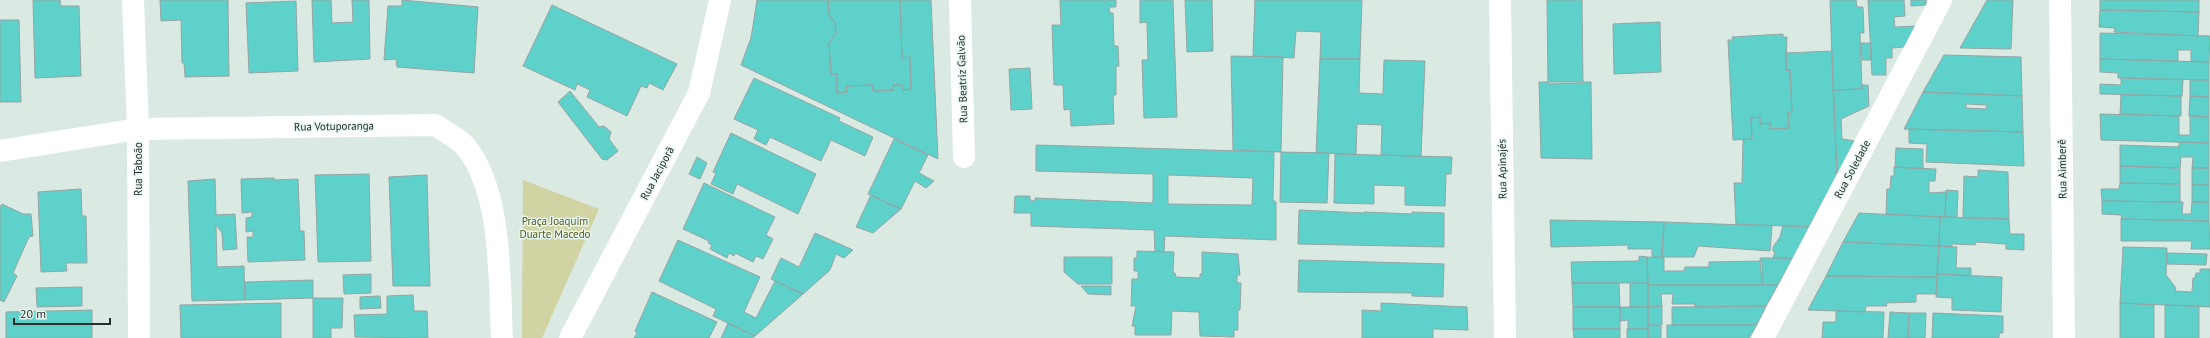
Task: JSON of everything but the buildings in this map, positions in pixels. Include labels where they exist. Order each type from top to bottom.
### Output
[{"type":"street","name":"Rua Taboão","points":[[133,0],[138,129],[140,338]]},
{"type":"street","name":"Rua Jaciporã","points":[[570,338],[699,93],[720,0]]},
{"type":"street","name":"Rua Beatriz Galvão","points":[[960,0],[964,157]]},
{"type":"street","name":"Rua Apinajés","points":[[1500,0],[1505,338]]},
{"type":"street","name":"Rua Soledade","points":[[1763,338],[1941,0]]},
{"type":"street","name":"Rua Aimberê","points":[[2060,0],[2064,338]]},
{"type":"street","name":"Rua Votuporanga","points":[[0,151],[138,129],[435,125],[465,145],[486,181],[497,242],[502,338]]},
{"type":"green space","name":"Praça Joaquim Duarte Macedo","points":[[523,180],[599,209],[542,338],[522,338]]}]
